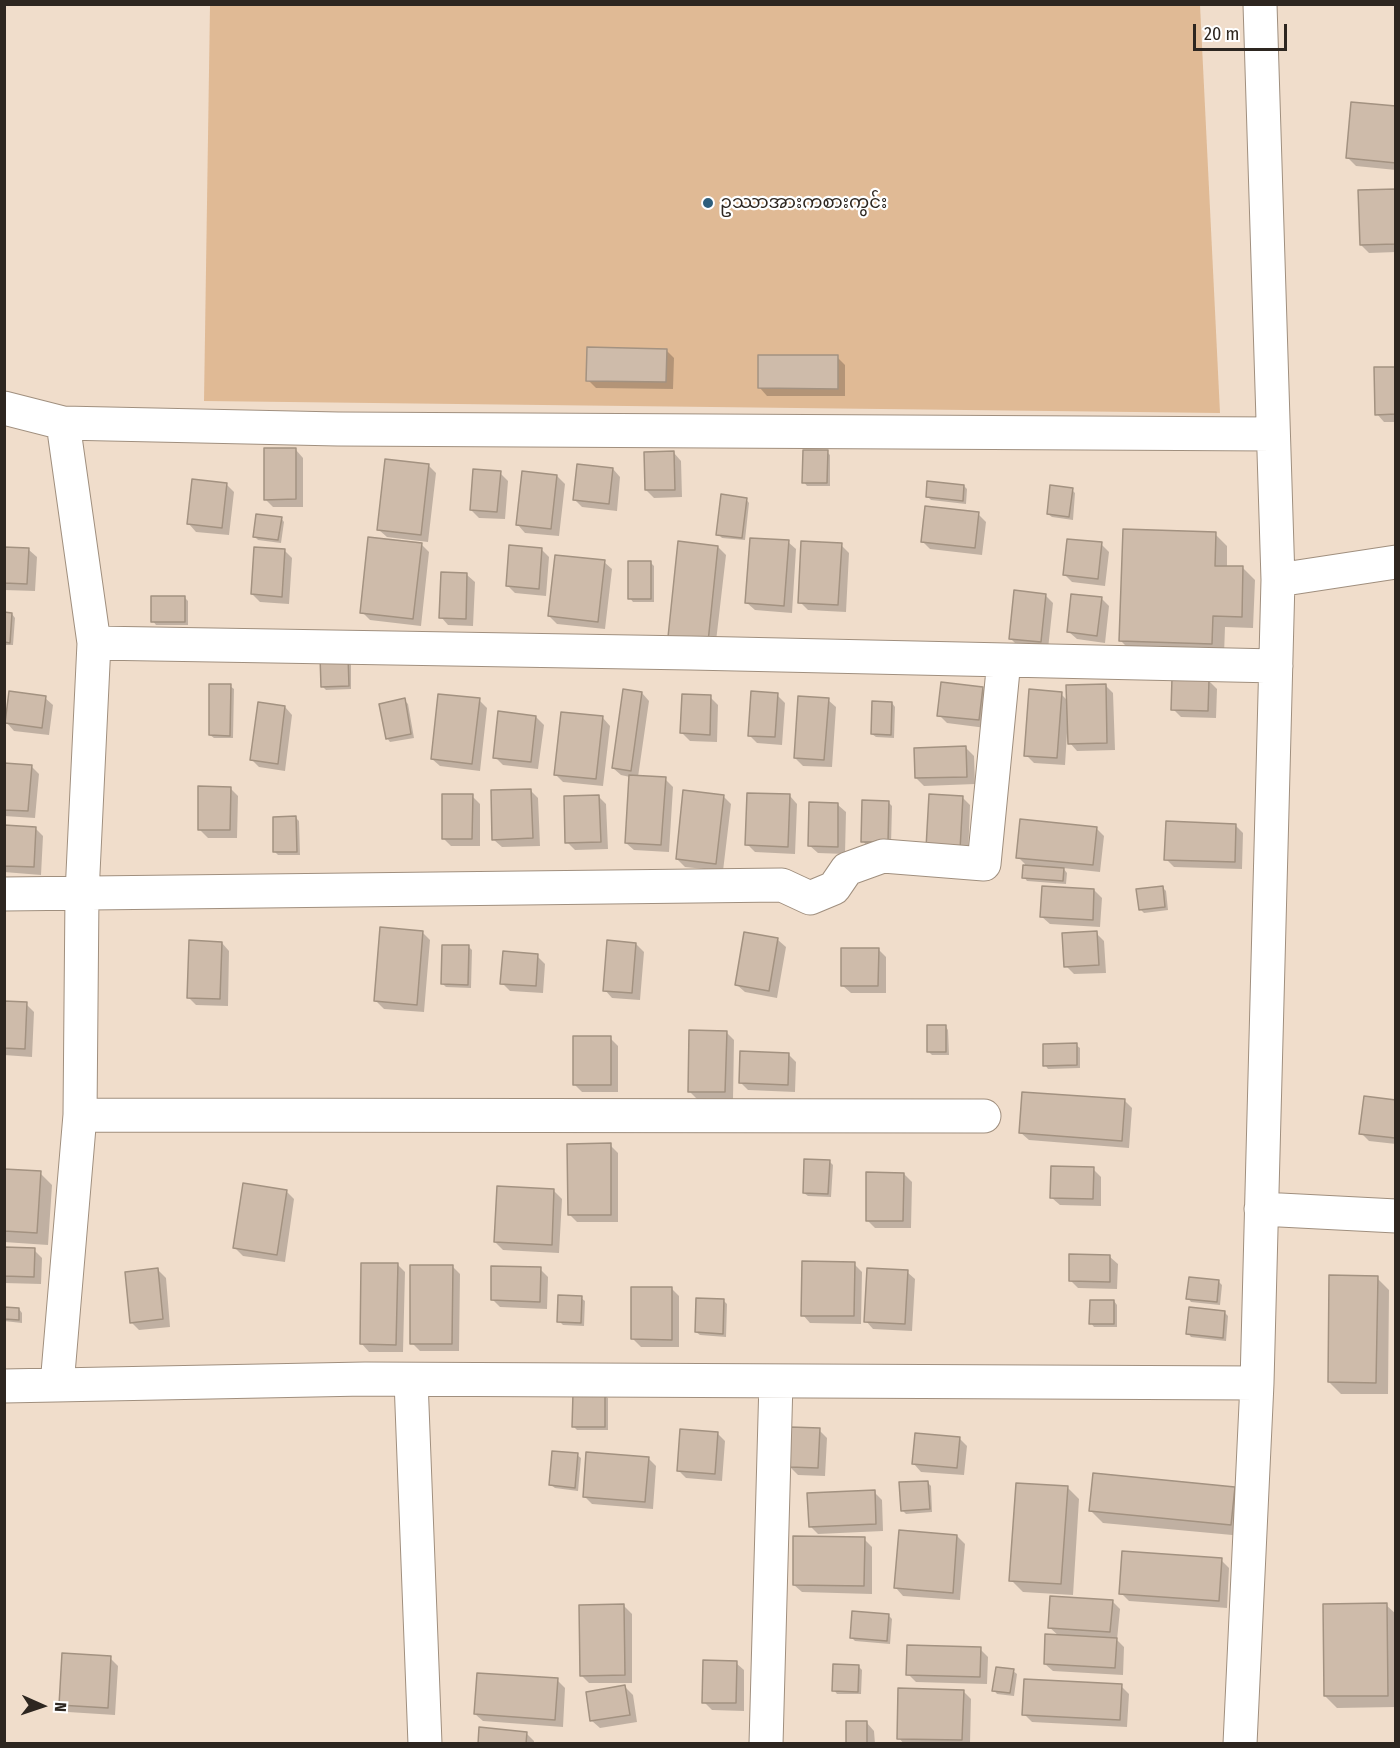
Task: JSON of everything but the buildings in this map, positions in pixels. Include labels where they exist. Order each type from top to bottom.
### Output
[{"type":"street","points":[[1240,1743],[1257,1383],[1278,580],[1260,4]]},
{"type":"street","points":[[4,408],[63,423],[350,429],[1273,434]]},
{"type":"street","points":[[57,1385],[80,1114],[82,894],[94,644],[63,423]]},
{"type":"street","points":[[1278,580],[1395,562]]},
{"type":"street","points":[[94,644],[679,652],[1276,666]]},
{"type":"street","points":[[4,894],[782,885],[810,898],[834,888],[847,869],[883,856],[984,864],[1004,660]]},
{"type":"street","points":[[80,1114],[984,1116]]},
{"type":"street","points":[[1261,1209],[1395,1216]]},
{"type":"street","points":[[4,1386],[411,1380],[1257,1383]]},
{"type":"street","points":[[411,1380],[425,1743]]},
{"type":"street","points":[[766,1743],[776,1381]]},
{"type":"shaded area","name":"ဥဿာ‌အားကစားကွင်း","points":[[210,5],[1200,5],[1220,413],[204,401]]},
{"type":"place","name":"ဥဿာ‌အားကစားကွင်း","points":[[708,203]]}]
